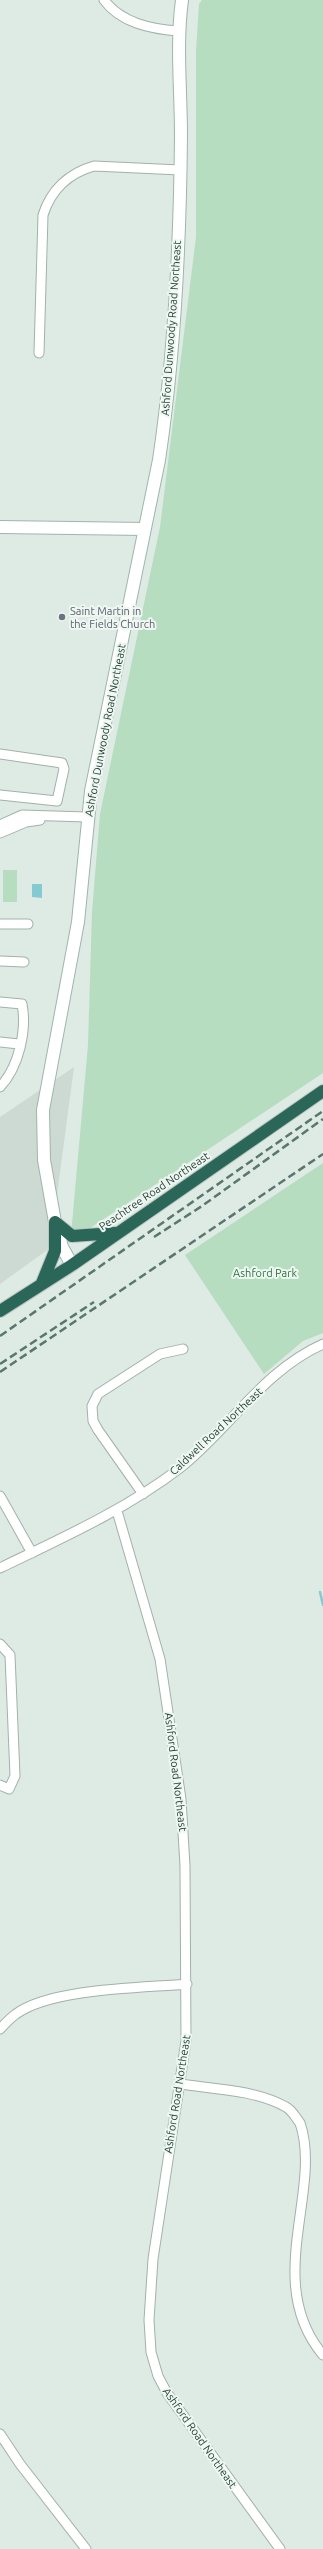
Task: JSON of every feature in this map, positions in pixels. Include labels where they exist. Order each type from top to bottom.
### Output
[{"type":"highway","name":"Peachtree Road Northeast","points":[[0,1311],[72,1265],[116,1233],[323,1091]]},
{"type":"highway","points":[[55,1222],[72,1236],[116,1233]]},
{"type":"highway","points":[[42,1283],[55,1251],[55,1222]]},
{"type":"main road","name":"Ashford Dunwoody Road Northeast","points":[[72,1265],[62,1247],[55,1222],[44,1160],[43,1110],[78,922],[87,817],[159,460],[168,397],[180,170],[178,31],[182,0]]},
{"type":"main road","points":[[0,527],[145,529]]},
{"type":"street","points":[[104,0],[111,9],[131,22],[161,30],[178,31]]},
{"type":"street","points":[[39,353],[43,215],[47,202],[56,189],[80,170],[94,166],[180,170]]},
{"type":"street","points":[[0,754],[62,763],[64,769],[57,801],[0,794]]},
{"type":"street","points":[[0,819],[22,810],[48,816]]},
{"type":"street","points":[[0,825],[22,816],[87,817]]},
{"type":"street","points":[[0,833],[13,826],[48,816]]},
{"type":"street","points":[[0,924],[28,924]]},
{"type":"street","points":[[0,961],[24,962]]},
{"type":"street","points":[[0,1002],[22,1004],[24,1015],[16,1062],[10,1077],[0,1087]]},
{"type":"street","points":[[0,1042],[19,1044]]},
{"type":"street","name":"Caldwell Road Northeast","points":[[0,1568],[117,1510],[143,1494],[181,1467],[270,1380],[310,1350],[323,1344]]},
{"type":"street","points":[[143,1494],[98,1430],[93,1421],[92,1406],[98,1394],[160,1354],[183,1349]]},
{"type":"street","points":[[0,1496],[32,1552]]},
{"type":"street","name":"Ashford Road Northeast","points":[[117,1510],[160,1659],[181,1799],[185,1866],[187,1984],[186,2040],[153,2259],[149,2320],[151,2352],[158,2376],[167,2393],[280,2549]]},
{"type":"street","points":[[0,1644],[10,1655],[15,1776],[9,1789],[0,1785]]},
{"type":"street","points":[[0,2029],[16,2013],[43,2001],[74,1994],[187,1984]]},
{"type":"street","points":[[180,2084],[244,2094],[271,2100],[288,2108],[306,2132],[312,2143],[314,2157]]},
{"type":"street","points":[[306,2244],[302,2266],[301,2310],[306,2328],[323,2355]]},
{"type":"street","points":[[0,2434],[20,2464],[86,2549]]},
{"type":"shaded area","points":[[74,1067],[50,1248],[0,1284],[0,1117]]},
{"type":"green space","points":[[202,0],[323,0],[323,1073],[78,1236],[71,1235],[88,1045],[92,912],[100,814],[160,527],[196,237],[196,51],[199,4]]},
{"type":"green space","points":[[3,870],[17,870],[17,902],[3,902]]},
{"type":"green space","name":"Ashford Park","points":[[323,1163],[323,1333],[303,1341],[264,1374],[185,1255]]},
{"type":"water","points":[[32,884],[42,884],[42,898],[32,897]]},
{"type":"waterway","points":[[320,1592],[323,1605]]},
{"type":"railway","points":[[0,1336],[323,1111]]},
{"type":"railway","points":[[154,1237],[202,1206],[323,1119]]},
{"type":"railway","points":[[0,1372],[323,1154]]},
{"type":"railway","points":[[0,1364],[94,1302]]},
{"type":"place","name":"Saint Martin in the Fields Church","points":[[62,617]]}]
